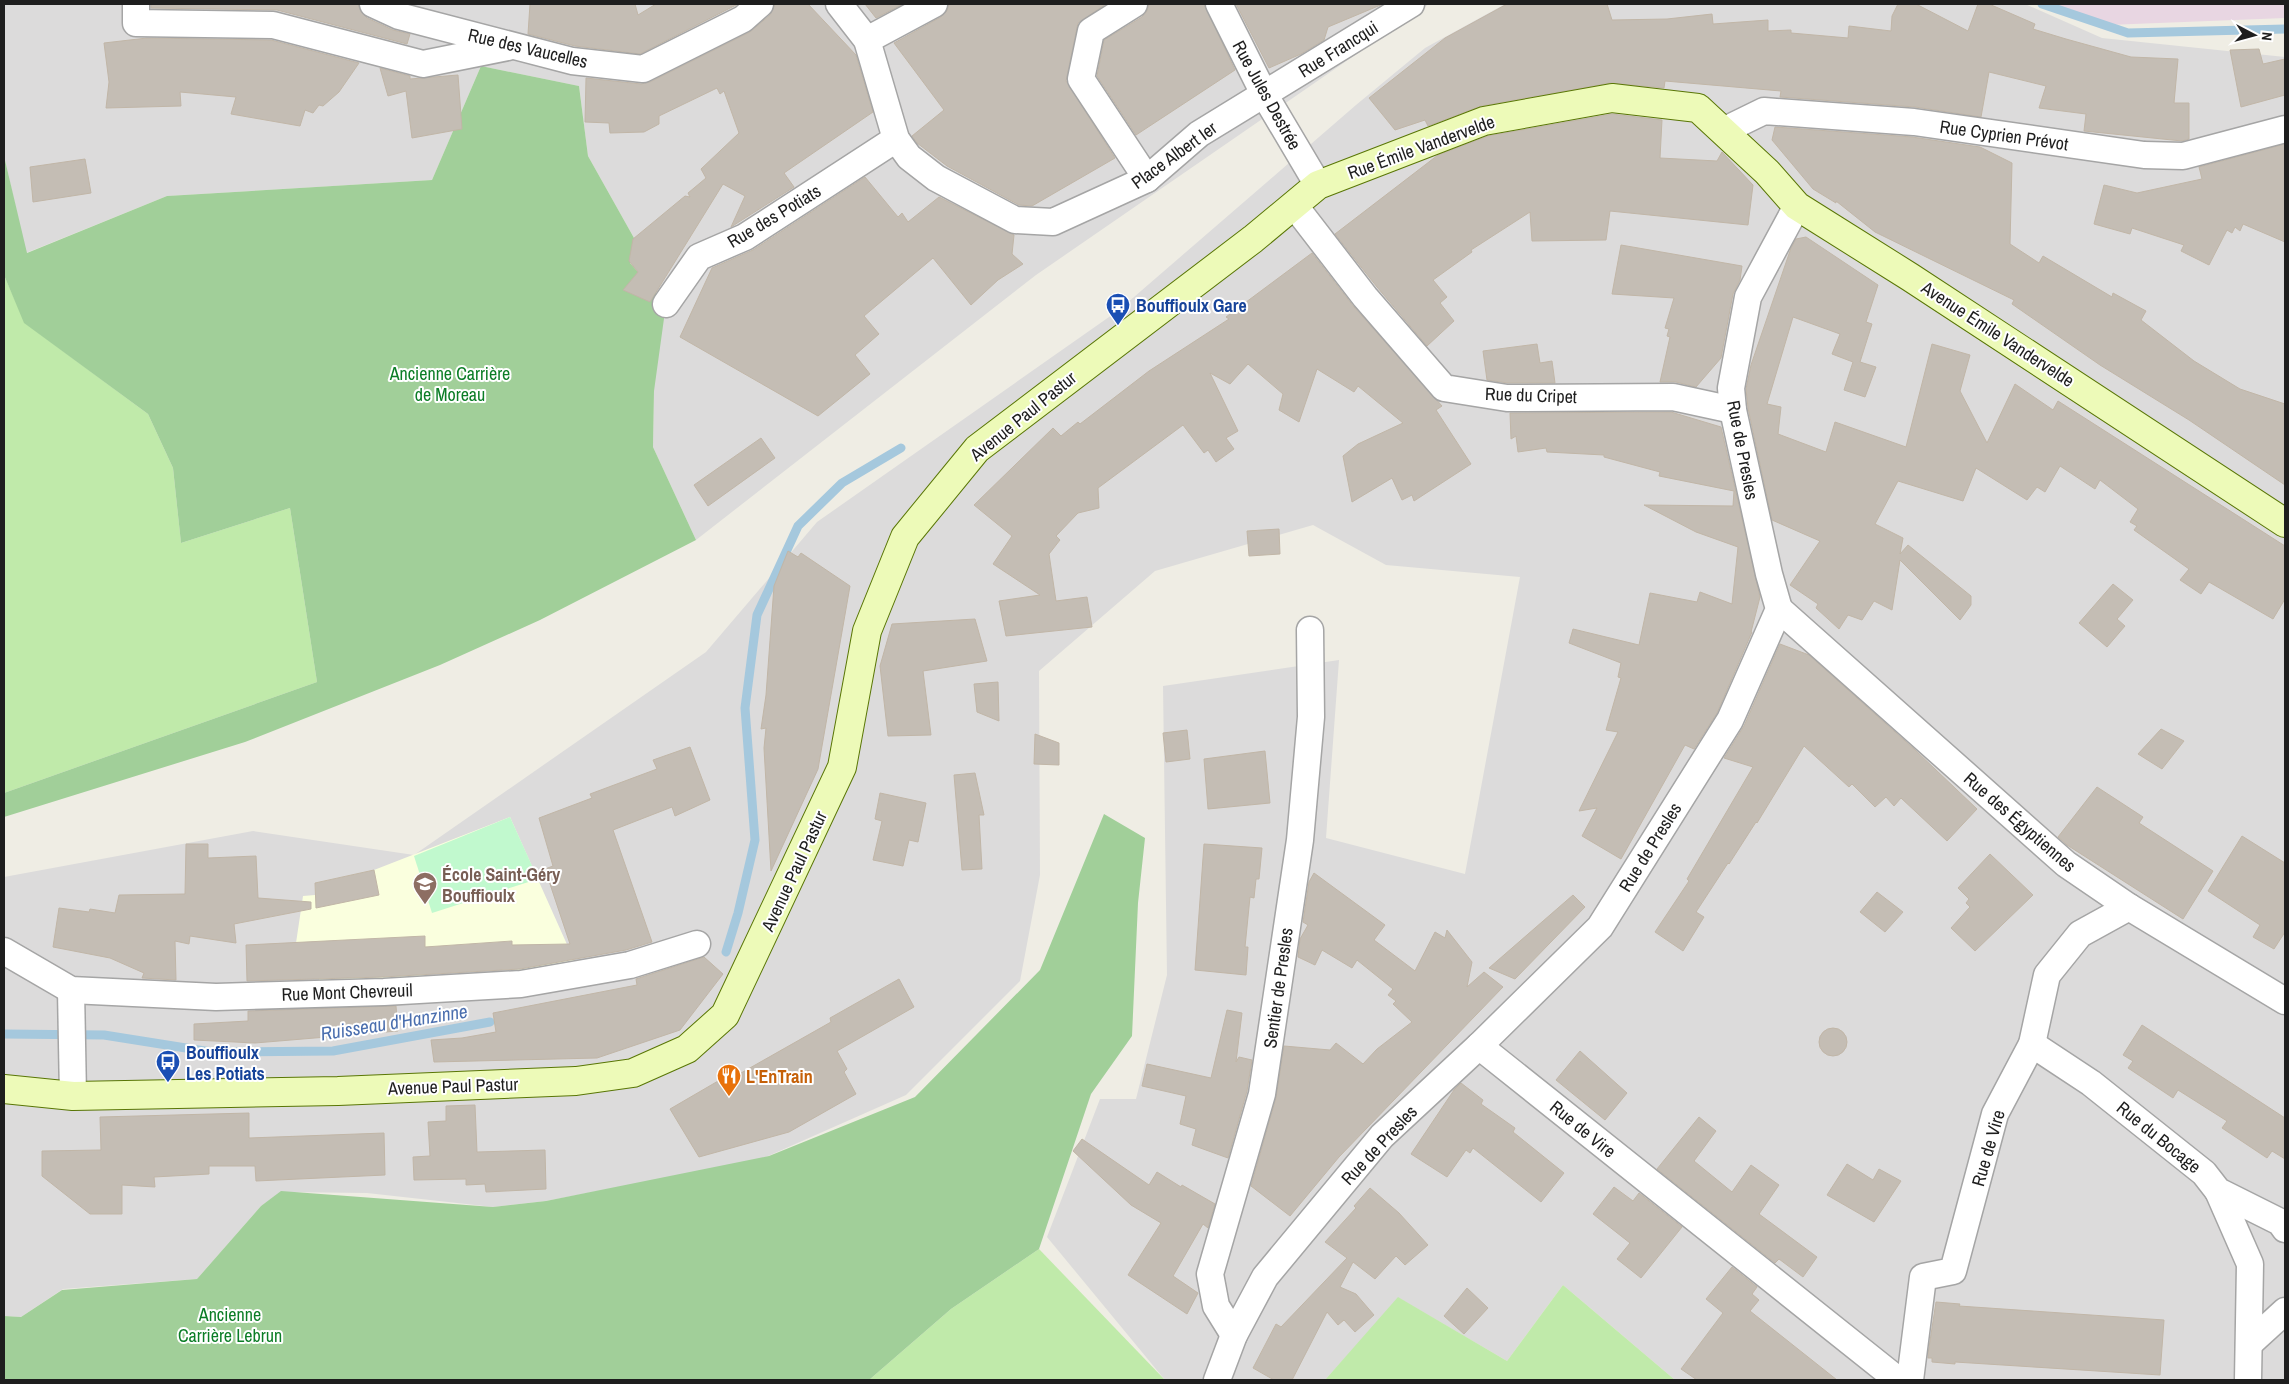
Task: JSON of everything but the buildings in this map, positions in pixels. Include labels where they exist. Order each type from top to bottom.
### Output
[{"type":"main road","name":"Rue Émile Vandervelde","points":[[1318,185],[1484,121],[1612,98],[1698,108],[1723,131]]},
{"type":"main road","name":"Avenue Émile Vandervelde","points":[[1723,131],[1767,172],[1797,206],[1910,277],[2285,523]]},
{"type":"main road","name":"Avenue Paul Pastur","points":[[4,1089],[73,1096],[338,1091],[576,1081],[633,1073],[687,1049],[725,1015],[742,984],[842,767],[867,631],[905,537],[977,449],[1253,239],[1318,185]]},
{"type":"street","points":[[136,4],[136,23],[273,25],[423,64],[514,46]]},
{"type":"street","name":"Rue des Vaucelles","points":[[373,4],[399,16],[572,61],[643,69],[743,19],[760,4]]},
{"type":"street","points":[[839,4],[866,40],[896,139]]},
{"type":"street","points":[[866,40],[934,4]]},
{"type":"street","points":[[1134,4],[1091,31],[1081,79],[1147,179]]},
{"type":"street","name":"Rue Jules Destrée","points":[[1219,4],[1264,94],[1318,185]]},
{"type":"street","name":"Rue Francqui","points":[[1264,94],[1411,4]]},
{"type":"street","name":"Place Albert Ier","points":[[896,139],[909,157],[936,178],[962,192],[1015,220],[1053,222],[1147,179],[1199,134],[1264,94]]},
{"type":"street","name":"Rue Cyprien Prévot","points":[[1723,131],[1764,112],[1914,122],[2144,155],[2184,156],[2285,129]]},
{"type":"street","name":"Rue des Potiats","points":[[666,304],[699,257],[745,237],[896,139]]},
{"type":"street","name":"Rue du Cripet","points":[[1294,205],[1365,298],[1444,388],[1507,398],[1673,397],[1733,410]]},
{"type":"street","name":"Rue de Presles","points":[[1217,1380],[1234,1335],[1265,1277],[1382,1136],[1479,1046],[1600,927],[1730,720],[1779,609],[1769,574],[1733,410],[1731,388],[1748,297],[1797,206]]},
{"type":"street","name":"Rue des Égyptiennes","points":[[1779,609],[2066,864],[2129,908],[2285,1001]]},
{"type":"street","name":"Sentier de Presles","points":[[1234,1335],[1216,1306],[1210,1274],[1262,1094],[1300,840],[1311,717],[1310,630]]},
{"type":"street","name":"Rue de Vire","points":[[1910,1380],[1923,1277],[1953,1271],[1995,1114],[2032,1044],[2047,975],[2080,934],[2129,908]]},
{"type":"street","name":"Rue Mont Chevreuil","points":[[4,951],[71,1002],[384,992],[521,984],[630,965],[697,944]]},
{"type":"street","points":[[71,1002],[73,1096]]},
{"type":"street","name":"Rue du Bocage","points":[[2032,1044],[2106,1095],[2204,1173],[2218,1191],[2280,1222],[2285,1229]]},
{"type":"street","name":"Rue de Vire","points":[[1479,1046],[1898,1380]]},
{"type":"street","points":[[2218,1191],[2250,1264],[2248,1380]]},
{"type":"street","points":[[2249,1344],[2285,1311]]},
{"type":"shaded area","points":[[4,4],[1429,4],[1036,275],[696,540],[653,447],[654,391],[638,273],[630,263],[634,238],[588,156],[579,86],[481,66],[432,180],[167,196],[26,253],[4,156]]},
{"type":"shaded area","points":[[1505,4],[2025,4],[2102,38],[2285,57],[2285,1380],[1675,1380],[1563,1285],[1507,1361],[1399,1298],[1325,1380],[1165,1380],[1047,1237],[1100,1099],[1136,1099],[1167,975],[1163,686],[1339,660],[1326,838],[1465,874],[1520,577],[1386,565],[1313,525],[1155,571],[1039,671],[1040,875],[1020,981],[906,1095],[759,1160],[546,1201],[493,1207],[367,1193],[281,1192],[261,1206],[197,1279],[63,1289],[21,1317],[4,1316],[4,877],[253,831],[414,855],[706,652],[817,522],[1119,310],[1356,105],[1425,48]]},
{"type":"shaded area","points":[[2050,4],[2285,4],[2285,18],[2108,25]]},
{"type":"shaded area","name":"École Saint-Géry Bouffioulx","points":[[510,817],[578,969],[515,974],[513,969],[426,974],[427,977],[319,981],[319,977],[296,943],[303,896],[315,895],[315,883],[374,870]]},
{"type":"green space","name":"Ancienne Carrière de Moreau","points":[[481,66],[579,86],[588,156],[634,238],[630,263],[666,304],[654,391],[653,447],[696,540],[540,620],[440,665],[245,742],[4,817],[4,793],[317,682],[290,508],[181,543],[173,468],[148,414],[24,323],[4,275],[4,156],[27,253],[167,196],[432,180]]},
{"type":"green space","points":[[4,275],[25,323],[148,414],[173,468],[181,543],[290,508],[317,682],[4,793]]},
{"type":"green space","name":"Ancienne Carrière Lebrun","points":[[1104,814],[1145,838],[1138,903],[1132,1036],[1091,1094],[1039,1249],[951,1309],[869,1380],[4,1380],[4,1316],[21,1317],[62,1290],[197,1279],[261,1206],[281,1191],[493,1207],[546,1201],[769,1156],[915,1097],[1040,970]]},
{"type":"green space","points":[[510,817],[538,879],[432,913],[414,856]]},
{"type":"green space","points":[[1039,1249],[1165,1380],[869,1380],[951,1309]]},
{"type":"green space","points":[[1563,1285],[1675,1380],[1325,1380],[1398,1297],[1507,1361]]},
{"type":"waterway","name":"Ruisseau d'Hanzinne","points":[[2042,4],[2128,33],[2285,29]]},
{"type":"waterway","name":"Ruisseau d'Hanzinne","points":[[726,952],[738,913],[755,840],[745,708],[757,615],[798,526],[842,483],[901,448]]},
{"type":"waterway","name":"Ruisseau d'Hanzinne","points":[[4,1034],[104,1035],[211,1052],[333,1051],[490,1022]]},
{"type":"place","name":"Bouffioulx Gare","points":[[1118,326]]},
{"type":"place","name":"École Saint-Géry Bouffioulx","points":[[425,905]]},
{"type":"place","name":"Bouffioulx Les Potiats","points":[[168,1083]]},
{"type":"place","name":"L'EnTrain","points":[[729,1097]]}]
